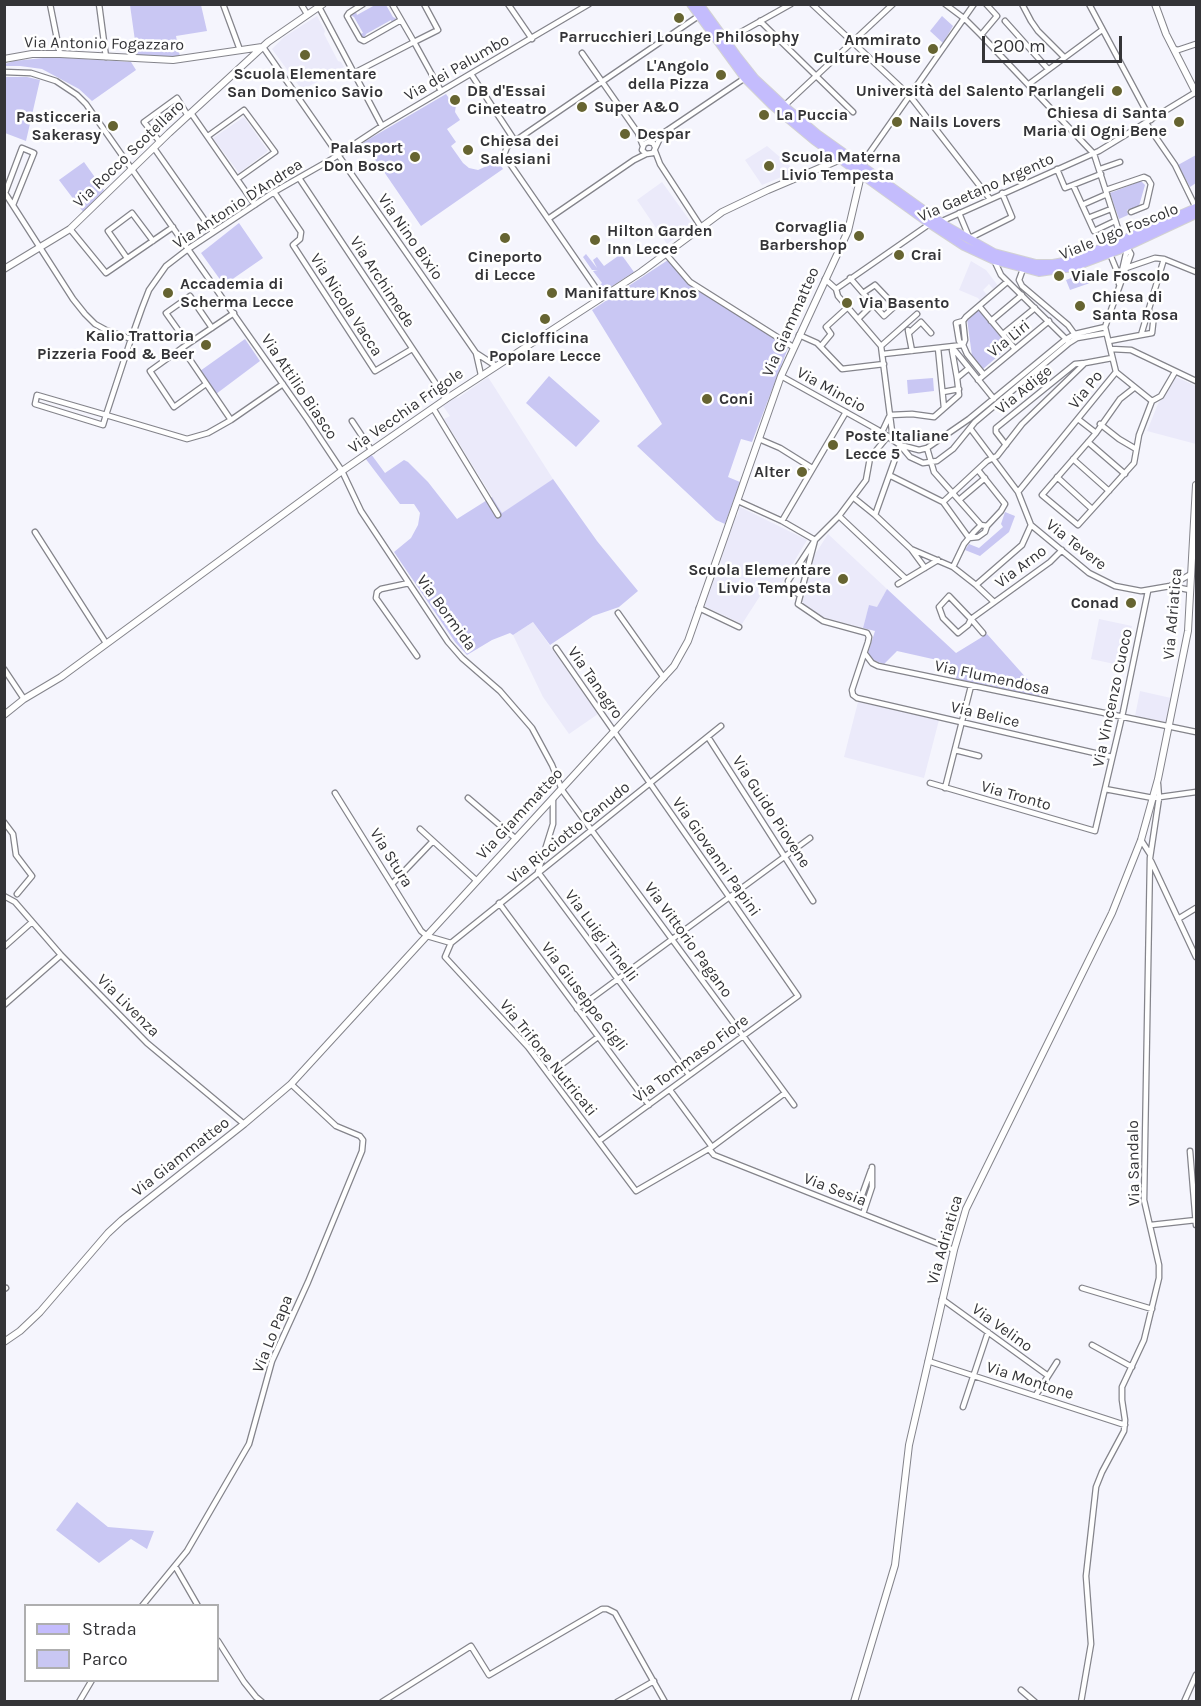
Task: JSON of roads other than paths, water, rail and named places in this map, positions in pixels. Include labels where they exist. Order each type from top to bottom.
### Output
[{"type":"main road","points":[[691,4],[701,11],[755,79],[783,106],[862,170]]},
{"type":"main road","points":[[701,11],[745,78],[772,105],[814,140],[841,159],[862,170]]},
{"type":"main road","name":"Viale Ugo Foscolo","points":[[862,170],[968,238],[1005,257],[1044,264],[1069,261],[1125,243],[1197,214]]},
{"type":"main road","name":"Viale Ugo Foscolo","points":[[862,170],[929,224],[964,246],[994,261],[1039,272],[1073,267],[1110,254],[1125,243],[1196,208]]},
{"type":"street","points":[[50,4],[60,54]]},
{"type":"street","points":[[99,4],[106,57]]},
{"type":"street","points":[[223,4],[240,50]]},
{"type":"street","points":[[301,4],[308,14]]},
{"type":"street","points":[[363,4],[347,16],[360,39],[364,41],[401,20]]},
{"type":"street","points":[[392,4],[441,92]]},
{"type":"street","points":[[354,73],[438,30],[424,4]]},
{"type":"street","points":[[508,4],[532,39]]},
{"type":"street","points":[[725,41],[791,4]]},
{"type":"street","points":[[812,4],[909,96],[990,199]]},
{"type":"street","points":[[783,106],[893,4]]},
{"type":"street","points":[[875,515],[891,476],[900,445],[927,450],[1067,341],[1076,336],[1106,330],[1131,254],[1115,221],[1094,154],[981,35],[945,4]]},
{"type":"street","points":[[862,170],[868,155],[974,4]]},
{"type":"street","points":[[981,35],[997,16],[986,4]]},
{"type":"street","points":[[1022,4],[1030,21],[1064,57]]},
{"type":"street","points":[[1084,4],[1102,30],[1148,121],[1175,165],[1196,208]]},
{"type":"street","points":[[1089,4],[1092,13]]},
{"type":"street","points":[[1155,4],[1196,92]]},
{"type":"street","name":"Via dei Palumbo","points":[[339,154],[382,126],[589,5]]},
{"type":"street","points":[[321,6],[382,126]]},
{"type":"street","name":"Via Rocco Scotellaro","points":[[4,269],[70,229],[263,47],[321,6]]},
{"type":"street","points":[[602,297],[504,155],[507,147],[515,141],[602,83],[701,11]]},
{"type":"street","points":[[760,21],[853,112]]},
{"type":"street","points":[[1005,21],[1048,69]]},
{"type":"street","points":[[1029,84],[1102,30]]},
{"type":"street","points":[[1174,49],[1194,45]]},
{"type":"street","points":[[1179,59],[1180,54],[1194,45]]},
{"type":"street","name":"Via Antonio Fogazzaro","points":[[4,59],[32,54],[60,54],[173,60],[263,47]]},
{"type":"street","name":"Via Nino Bixio","points":[[263,47],[476,352],[496,366]]},
{"type":"street","points":[[582,53],[638,133],[645,151],[660,164]]},
{"type":"street","points":[[1179,59],[1197,85]]},
{"type":"street","name":"Via Attilio Biasco","points":[[4,72],[32,73],[43,76],[66,87],[86,104],[234,313],[342,471]]},
{"type":"street","points":[[471,74],[515,141]]},
{"type":"street","points":[[548,219],[634,160],[645,151],[649,142],[745,78]]},
{"type":"street","name":"Via Gaetano Argento","points":[[836,289],[929,224],[940,222],[1094,154],[1196,92]]},
{"type":"street","points":[[160,142],[144,122],[177,98],[208,136],[255,205]]},
{"type":"street","points":[[208,136],[244,110],[275,152],[237,179]]},
{"type":"street","points":[[638,133],[655,149],[660,164],[701,227]]},
{"type":"street","points":[[655,149],[663,134]]},
{"type":"street","points":[[13,205],[34,153],[22,148],[5,193],[84,314],[106,330],[131,339]]},
{"type":"street","points":[[154,148],[213,232]]},
{"type":"street","points":[[645,151],[655,149]]},
{"type":"street","name":"Via Antonio D'Andrea","points":[[106,415],[149,290],[166,266],[274,192],[339,154]]},
{"type":"street","name":"Via Vecchia Frigole","points":[[4,715],[24,699],[61,677],[342,471],[481,375],[641,272],[722,212],[742,201],[841,159]]},
{"type":"street","points":[[1058,170],[1065,188],[1120,162]]},
{"type":"street","name":"Via Giammatteo","points":[[4,1341],[40,1312],[108,1233],[122,1220],[244,1125],[291,1084],[664,678],[681,655],[781,376],[848,231],[862,170]]},
{"type":"street","points":[[1082,205],[1106,192],[1144,177],[1151,184],[1146,206],[1131,212]]},
{"type":"street","name":"Via Archimede","points":[[299,178],[446,399]]},
{"type":"street","points":[[1073,185],[1094,231],[1115,221]]},
{"type":"street","name":"Via Nicola Vacca","points":[[274,192],[301,232],[298,241],[293,245],[375,371],[412,348]]},
{"type":"street","points":[[959,213],[968,238],[1012,217],[1002,193]]},
{"type":"street","points":[[1088,218],[1111,209]]},
{"type":"street","points":[[127,258],[108,231],[132,213],[153,241]]},
{"type":"street","points":[[70,229],[106,273],[173,226]]},
{"type":"street","points":[[1119,286],[1119,278],[1127,254],[1125,243]]},
{"type":"street","points":[[665,254],[690,282],[793,347]]},
{"type":"street","points":[[1110,254],[1119,278]]},
{"type":"street","points":[[1126,268],[1155,258],[1164,259],[1197,272]]},
{"type":"street","points":[[1141,335],[1164,259]]},
{"type":"street","points":[[994,261],[998,271],[1007,282],[1067,341]]},
{"type":"street","points":[[1023,269],[1019,280],[1022,286],[1076,336]]},
{"type":"street","points":[[850,278],[863,293],[884,316],[895,306],[875,285],[863,293]]},
{"type":"street","points":[[800,595],[789,588],[788,580],[815,540],[854,498],[866,480],[870,458],[890,437],[890,415],[881,346],[838,296],[836,289],[825,279]]},
{"type":"street","points":[[984,375],[958,341],[956,323],[965,319],[1007,282]]},
{"type":"street","points":[[991,321],[1022,295]]},
{"type":"street","points":[[188,344],[166,313],[190,296],[212,328]]},
{"type":"street","points":[[858,319],[873,304]]},
{"type":"street","points":[[979,306],[1015,349]]},
{"type":"street","points":[[821,346],[831,334],[826,327],[848,307]]},
{"type":"street","points":[[1003,334],[1035,308]]},
{"type":"street","points":[[1109,341],[1152,333],[1154,315],[1148,311]]},
{"type":"street","points":[[206,384],[174,407],[150,371],[234,313]]},
{"type":"street","points":[[881,346],[917,314]]},
{"type":"street","name":"Via Liri","points":[[978,380],[1049,321]]},
{"type":"street","points":[[910,332],[921,322],[931,333]]},
{"type":"street","points":[[904,326],[910,332],[912,351]]},
{"type":"street","name":"Via Po","points":[[1018,492],[1116,372],[1106,330]]},
{"type":"street","points":[[799,335],[821,346],[842,369],[884,364]]},
{"type":"street","points":[[1131,350],[1132,336]]},
{"type":"street","points":[[934,462],[953,449],[970,428],[1067,341]]},
{"type":"street","points":[[883,354],[963,345]]},
{"type":"street","points":[[952,347],[994,399]]},
{"type":"street","points":[[890,415],[912,414],[934,417],[959,395],[952,347]]},
{"type":"street","points":[[182,348],[231,420]]},
{"type":"street","points":[[938,348],[944,408]]},
{"type":"street","points":[[1111,349],[1131,350],[1197,381]]},
{"type":"street","name":"Via Nino Bixio","points":[[476,352],[481,375]]},
{"type":"street","name":"Via Adige","points":[[1006,445],[996,432],[996,428],[1075,364],[1112,358]]},
{"type":"street","name":"Via Adige","points":[[943,502],[987,461],[994,458],[1022,424],[1085,363]]},
{"type":"street","points":[[957,378],[969,368]]},
{"type":"street","points":[[1116,372],[1152,401]]},
{"type":"street","points":[[1134,388],[1120,399],[1088,442],[1042,495],[1078,525],[1134,464],[1136,449],[1152,401],[1161,396],[1175,372]]},
{"type":"street","name":"Via Mincio","points":[[781,376],[890,437],[910,457],[923,463],[934,462]]},
{"type":"street","points":[[106,415],[103,425],[35,404],[38,394],[187,439],[208,433],[231,420],[283,384]]},
{"type":"street","points":[[943,392],[959,389]]},
{"type":"street","points":[[433,408],[498,515]]},
{"type":"street","points":[[782,521],[846,411]]},
{"type":"street","points":[[882,432],[890,415]]},
{"type":"street","points":[[1078,419],[1095,433]]},
{"type":"street","points":[[352,421],[372,451]]},
{"type":"street","points":[[1100,424],[1119,440],[1136,449]]},
{"type":"street","name":"Via Tevere","points":[[970,428],[1018,492],[1031,525],[1101,580],[1126,589],[1148,591]]},
{"type":"street","points":[[759,439],[780,448],[812,468]]},
{"type":"street","points":[[1088,442],[1125,474]]},
{"type":"street","points":[[927,450],[934,462],[934,472],[984,526]]},
{"type":"street","points":[[1073,459],[1109,491]]},
{"type":"street","points":[[953,567],[964,544],[1001,511],[1005,504],[978,470]]},
{"type":"street","name":"Via Bormida","points":[[342,471],[361,511],[448,642],[506,698],[532,728],[552,765],[562,790]]},
{"type":"street","points":[[891,476],[943,502],[969,538]]},
{"type":"street","points":[[1057,477],[1092,509]]},
{"type":"street","points":[[959,500],[985,478]]},
{"type":"street","name":"Via Adriatica","points":[[1150,856],[1158,779],[1193,604],[1190,590],[1197,485]]},
{"type":"street","points":[[854,498],[911,549],[925,568]]},
{"type":"street","points":[[738,501],[782,521],[815,540]]},
{"type":"street","points":[[839,516],[906,579]]},
{"type":"street","points":[[976,585],[1022,545],[1031,525]]},
{"type":"street","points":[[35,532],[106,643]]},
{"type":"street","points":[[815,540],[798,604],[823,621],[867,633],[869,637],[865,652]]},
{"type":"street","points":[[911,549],[953,567],[994,602]]},
{"type":"street","name":"Via Arno","points":[[971,619],[949,596],[939,607],[943,618],[958,633],[968,625],[971,619],[1050,562],[1062,550]]},
{"type":"street","points":[[898,584],[938,560]]},
{"type":"street","points":[[1148,591],[1170,586],[1191,574]]},
{"type":"street","points":[[409,583],[381,589],[377,592],[376,598],[417,656]]},
{"type":"street","points":[[1170,586],[1190,590]]},
{"type":"street","name":"Via Vincenzo Cuoco","points":[[1095,831],[1148,591]]},
{"type":"street","points":[[699,608],[739,627]]},
{"type":"street","points":[[618,613],[664,678]]},
{"type":"street","points":[[971,619],[983,633]]},
{"type":"street","name":"Via Tanagro","points":[[556,648],[614,731]]},
{"type":"street","name":"Via Flumendosa","points":[[865,652],[867,658],[878,666],[1197,732]]},
{"type":"street","name":"Via Belice","points":[[865,652],[852,690],[853,695],[857,698],[1112,757]]},
{"type":"street","points":[[4,669],[24,699]]},
{"type":"street","points":[[945,788],[971,686]]},
{"type":"street","name":"Via Ricciotto Canudo","points":[[451,942],[721,726]]},
{"type":"street","name":"Via Giovanni Papini","points":[[614,731],[798,996]]},
{"type":"street","name":"Via Guido Piovene","points":[[708,737],[813,901]]},
{"type":"street","points":[[956,750],[979,756]]},
{"type":"street","name":"Via Tronto","points":[[930,783],[1095,831]]},
{"type":"street","points":[[1105,789],[1156,798],[1197,792]]},
{"type":"street","name":"Via Vittorio Pagano","points":[[562,790],[794,1105]]},
{"type":"street","name":"Via Stura","points":[[336,793],[421,931],[427,936]]},
{"type":"street","points":[[468,798],[516,839]]},
{"type":"street","name":"Via Adriatica","points":[[854,1701],[895,1565],[909,1445],[942,1299],[966,1209],[975,1186],[1112,913],[1137,854],[1156,798]]},
{"type":"street","points":[[538,872],[553,824],[553,799]]},
{"type":"street","points":[[4,822],[13,834],[16,855],[32,876],[17,894]]},
{"type":"street","points":[[420,829],[477,881]]},
{"type":"street","points":[[577,1009],[810,838]]},
{"type":"street","points":[[1141,840],[1197,957]]},
{"type":"street","points":[[393,883],[434,842]]},
{"type":"street","points":[[1137,854],[1150,856]]},
{"type":"street","name":"Via Sandalo","points":[[1125,1425],[1121,1393],[1144,1340],[1160,1270],[1144,1200],[1150,856]]},
{"type":"street","name":"Via Luigi Tinelli","points":[[538,872],[689,1075]]},
{"type":"street","name":"Via Livenza","points":[[4,896],[15,902],[62,955],[147,1043],[244,1125]]},
{"type":"street","name":"Via Giuseppe Gigli","points":[[499,903],[649,1105]]},
{"type":"street","points":[[1178,919],[1197,908]]},
{"type":"street","points":[[4,947],[32,922]]},
{"type":"street","points":[[427,936],[451,942]]},
{"type":"street","name":"Via Trifone Nutricati","points":[[451,942],[446,957],[528,1047],[636,1191],[710,1148]]},
{"type":"street","points":[[4,1005],[62,955]]},
{"type":"street","name":"Via Tommaso Fiore","points":[[599,1141],[798,996]]},
{"type":"street","points":[[549,1074],[598,1037]]},
{"type":"street","name":"Via Lo Papa","points":[[143,1604],[197,1536],[249,1444],[272,1361],[308,1282],[362,1151],[363,1140],[360,1136],[336,1126],[291,1084]]},
{"type":"street","points":[[670,1090],[710,1148],[785,1093]]},
{"type":"street","name":"Via Sesia","points":[[710,1148],[714,1155],[954,1250]]},
{"type":"street","points":[[1190,1151],[1197,1226]]},
{"type":"street","points":[[863,1214],[872,1187],[872,1167],[862,1195],[865,1207]]},
{"type":"street","points":[[1151,1225],[1196,1220]]},
{"type":"street","points":[[1082,1288],[1152,1309]]},
{"type":"street","name":"Via Velino","points":[[942,1299],[1047,1376]]},
{"type":"street","points":[[963,1407],[988,1332]]},
{"type":"street","points":[[1092,1345],[1132,1367]]},
{"type":"street","name":"Via Montone","points":[[928,1361],[1125,1425]]},
{"type":"street","points":[[1036,1395],[1057,1362]]},
{"type":"street","points":[[1081,1701],[1091,1644],[1086,1576],[1095,1494],[1102,1472],[1125,1425]]},
{"type":"street","points":[[175,1566],[197,1604]]},
{"type":"street","points":[[382,1701],[471,1646],[489,1675],[607,1609],[615,1613],[665,1701]]},
{"type":"street","points":[[219,1643],[244,1682],[262,1701]]},
{"type":"street","points":[[1184,1701],[1197,1675]]},
{"type":"street","points":[[617,1701],[654,1681]]},
{"type":"street","points":[[79,1701],[91,1682]]},
{"type":"street","points":[[1021,1690],[1035,1701]]},
{"type":"place","name":"Parrucchieri Lounge Philosophy","points":[[679,18]]},
{"type":"place","name":"Ammirato Culture House","points":[[933,49]]},
{"type":"place","name":"Scuola Elementare San Domenico Savio","points":[[305,55]]},
{"type":"place","name":"L'Angolo della Pizza","points":[[721,75]]},
{"type":"place","name":"Università del Salento Parlangeli","points":[[1117,91]]},
{"type":"place","name":"DB d'Essai Cineteatro","points":[[455,100]]},
{"type":"place","name":"Super A&O","points":[[582,107]]},
{"type":"place","name":"La Puccia","points":[[764,115]]},
{"type":"place","name":"Nails Lovers","points":[[897,122]]},
{"type":"place","name":"Chiesa di Santa Maria di Ogni Bene","points":[[1179,122]]},
{"type":"place","name":"Pasticceria Sakerasy","points":[[113,126]]},
{"type":"place","name":"Despar","points":[[625,134]]},
{"type":"place","name":"Chiesa dei Salesiani","points":[[468,150]]},
{"type":"place","name":"Palasport Don Bosco","points":[[415,157]]},
{"type":"place","name":"Scuola Materna Livio Tempesta","points":[[769,166]]},
{"type":"place","name":"Corvaglia Barbershop","points":[[859,236]]},
{"type":"place","name":"Cineporto di Lecce","points":[[505,238]]},
{"type":"place","name":"Hilton Garden Inn Lecce","points":[[595,240]]},
{"type":"place","name":"Crai","points":[[899,255]]},
{"type":"place","name":"Viale Foscolo","points":[[1059,276]]},
{"type":"place","name":"Accademia di Scherma Lecce","points":[[168,293]]},
{"type":"place","name":"Manifatture Knos","points":[[552,293]]},
{"type":"place","name":"Via Basento","points":[[847,303]]},
{"type":"place","name":"Chiesa di Santa Rosa","points":[[1080,306]]},
{"type":"place","name":"Ciclofficina Popolare Lecce","points":[[545,319]]},
{"type":"place","name":"Kalio Trattoria Pizzeria Food & Beer","points":[[206,345]]},
{"type":"place","name":"Coni","points":[[707,399]]},
{"type":"place","name":"Poste Italiane Lecce 5","points":[[833,445]]},
{"type":"place","name":"Alter","points":[[802,472]]},
{"type":"place","name":"Scuola Elementare Livio Tempesta","points":[[843,579]]},
{"type":"place","name":"Conad","points":[[1131,603]]}]
